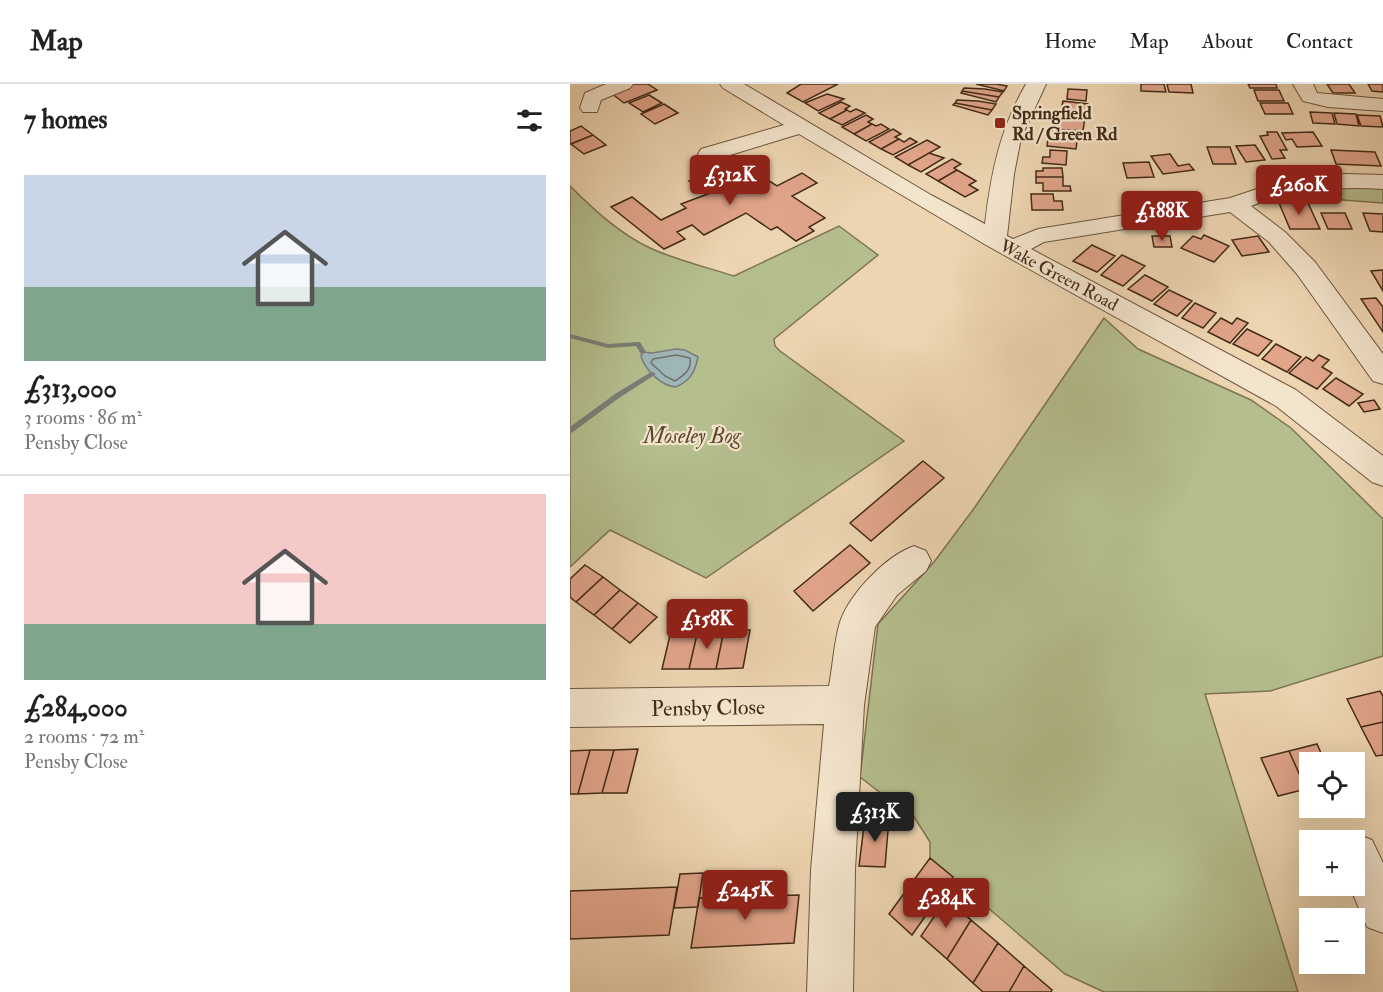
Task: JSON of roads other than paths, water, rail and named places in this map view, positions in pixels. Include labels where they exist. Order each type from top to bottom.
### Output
[{"type":"street","points":[[570,94],[591,102],[623,84]]},
{"type":"street","name":"Wake Green Road","points":[[730,84],[1002,244],[1286,398],[1383,473]]},
{"type":"street","points":[[1036,84],[1012,129],[1003,172],[996,233],[1002,244],[1235,204],[1258,194],[1289,187],[1332,181],[1383,182]]},
{"type":"street","points":[[1303,84],[1310,97],[1328,101],[1383,105]]},
{"type":"street","points":[[710,154],[801,127]]},
{"type":"street","points":[[1235,204],[1277,237],[1306,268],[1383,374]]},
{"type":"street","points":[[830,992],[833,870],[845,705],[858,622],[885,584],[914,561]]},
{"type":"street","name":"Pensby Close","points":[[570,708],[845,705]]},
{"type":"street","points":[[1365,872],[1383,911]]},
{"type":"water","points":[[676,349],[685,350],[698,357],[691,375],[676,387],[665,384],[654,376],[646,367],[641,356],[643,352],[652,353]]},
{"type":"waterway","points":[[570,336],[608,346],[638,344],[643,352]]},
{"type":"waterway","points":[[570,431],[617,396],[653,374]]},
{"type":"place","name":"Springfield Rd / Green Rd","points":[[1000,123]]},
{"type":"park label","name":"Moseley Bog","points":[[692,435]]}]
